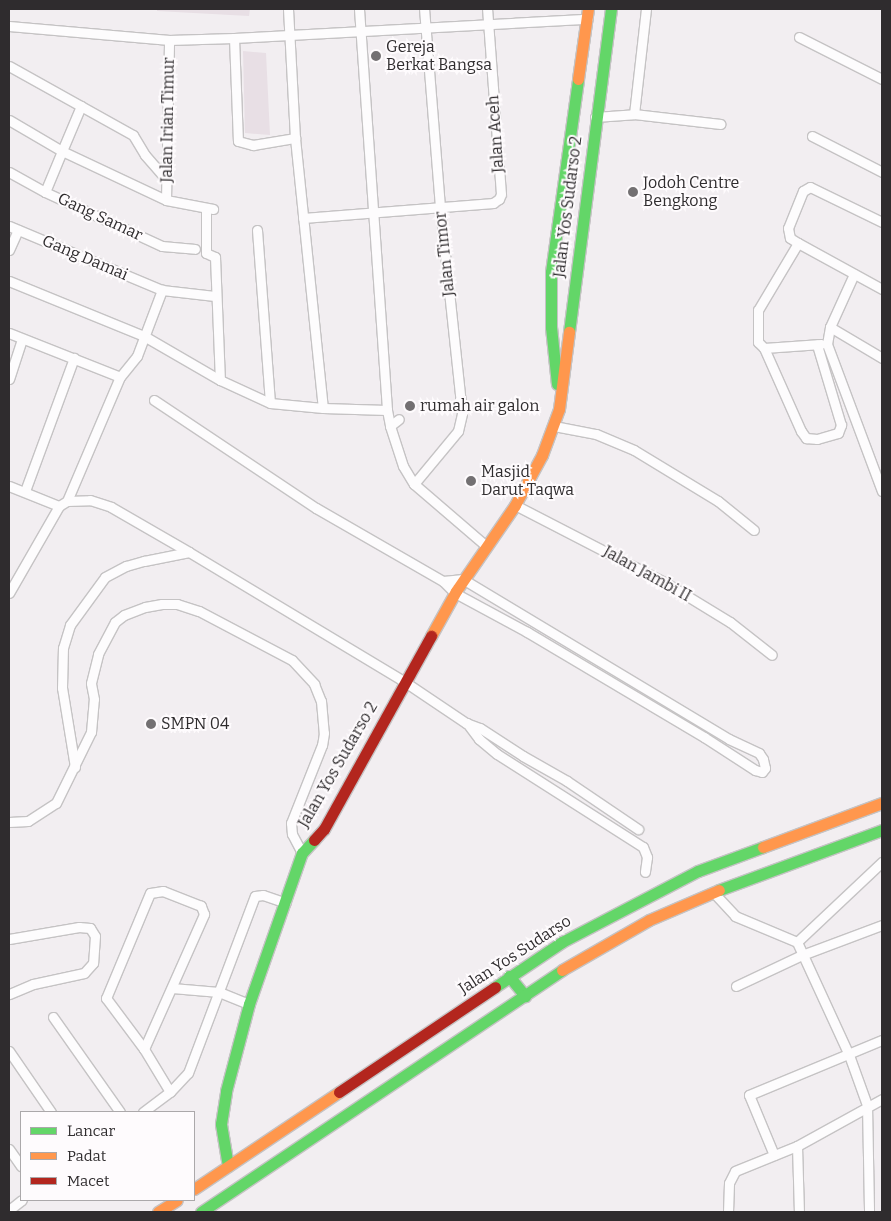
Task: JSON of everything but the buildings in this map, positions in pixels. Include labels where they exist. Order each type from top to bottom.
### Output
[{"type":"main road","name":"Jalan Yos Sudarso 2","points":[[228,1166],[223,1143],[222,1111],[249,1004],[302,853],[324,829],[455,593],[515,505],[542,455],[554,426],[559,409],[597,100],[611,9]]},
{"type":"main road","name":"Jalan Yos Sudarso 2","points":[[559,409],[551,327],[551,272],[574,98],[588,14]]},
{"type":"main road","points":[[574,98],[597,100]]},
{"type":"main road","name":"Jalan Yos Sudarso","points":[[195,1188],[562,942],[698,871],[882,803]]},
{"type":"main road","points":[[201,1212],[572,963],[638,926],[713,892],[882,830]]},
{"type":"main road","points":[[628,906],[638,926]]},
{"type":"main road","points":[[510,976],[525,996]]},
{"type":"main road","points":[[158,1212],[175,1201]]},
{"type":"street","points":[[288,9],[295,138],[323,408]]},
{"type":"street","points":[[359,9],[387,410],[390,426],[404,466],[414,484],[486,546]]},
{"type":"street","name":"Jalan Timor","points":[[414,484],[458,431],[462,413],[440,207],[424,9]]},
{"type":"street","name":"Jalan Aceh","points":[[303,218],[492,203],[501,194],[487,9]]},
{"type":"street","points":[[634,114],[646,9]]},
{"type":"street","points":[[9,26],[169,40],[488,25],[588,14]]},
{"type":"street","points":[[799,37],[882,79]]},
{"type":"street","points":[[234,38],[238,141],[253,145],[295,138]]},
{"type":"street","name":"Jalan Irian Timur","points":[[166,200],[169,40]]},
{"type":"street","points":[[9,66],[133,135],[145,155],[166,179]]},
{"type":"street","points":[[45,192],[81,106]]},
{"type":"street","points":[[595,117],[634,114],[720,124]]},
{"type":"street","points":[[9,120],[62,151],[166,200],[210,208],[206,253],[215,257],[215,296],[220,380]]},
{"type":"street","points":[[812,136],[882,172]]},
{"type":"street","name":"Gang Samar","points":[[9,172],[45,192],[162,246],[195,249]]},
{"type":"street","points":[[882,222],[810,186],[803,191],[788,228],[790,238],[882,289]]},
{"type":"street","points":[[9,250],[13,228]]},
{"type":"street","name":"Gang Damai","points":[[13,228],[162,290],[215,296]]},
{"type":"street","points":[[257,230],[270,403]]},
{"type":"street","points":[[798,243],[758,310],[758,342],[764,348],[800,431],[810,440],[838,433],[841,425],[822,344],[854,274]]},
{"type":"street","points":[[9,281],[144,336],[220,380],[270,403],[323,408],[387,410]]},
{"type":"street","points":[[9,594],[63,504],[120,377],[133,364],[162,290]]},
{"type":"street","points":[[830,328],[882,358]]},
{"type":"street","points":[[9,333],[120,377]]},
{"type":"street","points":[[9,379],[22,339]]},
{"type":"street","points":[[764,348],[822,344]]},
{"type":"street","points":[[822,344],[882,491]]},
{"type":"street","points":[[25,491],[74,358]]},
{"type":"street","points":[[154,400],[316,508],[443,581],[455,593],[527,632],[704,737],[755,770],[762,772],[765,768],[763,758],[759,753],[729,739],[463,580],[443,581]]},
{"type":"street","points":[[390,426],[399,419]]},
{"type":"street","points":[[554,426],[596,434],[634,450],[718,501],[754,530]]},
{"type":"street","points":[[9,486],[63,504],[90,500],[111,508],[405,682],[466,722],[480,728],[567,781],[638,829]]},
{"type":"street","name":"Jalan Jambi II","points":[[515,505],[666,583],[730,622],[772,655]]},
{"type":"street","points":[[75,766],[62,688],[63,648],[70,624],[105,577],[126,566],[188,552]]},
{"type":"street","points":[[9,822],[28,821],[56,804],[91,732],[94,699],[91,683],[98,654],[115,622],[124,615],[145,607],[162,604],[190,606],[292,660],[314,684],[322,701],[324,719],[322,745],[291,828],[295,842],[302,853]]},
{"type":"street","points":[[466,722],[479,739],[497,754],[643,847],[647,857],[645,872]]},
{"type":"street","points":[[797,942],[882,862]]},
{"type":"street","points":[[144,1049],[172,988],[204,910],[202,906],[163,891],[150,893],[106,998],[144,1049],[170,1092]]},
{"type":"street","points":[[713,892],[734,916],[797,942],[849,1055],[867,1105],[869,1212]]},
{"type":"street","points":[[144,1111],[170,1092],[188,1073],[255,896],[263,894],[286,903]]},
{"type":"street","points":[[736,986],[802,955],[882,925]]},
{"type":"street","points":[[9,939],[79,927],[90,928],[94,936],[93,963],[84,973],[32,984],[9,994]]},
{"type":"street","points":[[172,988],[219,992],[249,1004]]},
{"type":"street","points":[[53,1018],[119,1111]]},
{"type":"street","points":[[774,1155],[749,1095],[882,1040]]},
{"type":"street","points":[[9,1052],[50,1111]]},
{"type":"street","points":[[728,1212],[729,1183],[735,1171],[797,1146],[882,1098]]},
{"type":"street","points":[[797,1146],[798,1212]]},
{"type":"street","points":[[9,1149],[20,1165]]},
{"type":"street","points":[[9,1210],[21,1201]]},
{"type":"shaded area","points":[[157,9],[250,9],[249,16],[157,11]]},
{"type":"shaded area","points":[[243,51],[266,53],[270,135],[245,133]]},
{"type":"traffic: fast","points":[[569,332],[611,9]]},
{"type":"traffic: fast","points":[[557,384],[551,327],[551,272],[578,79]]},
{"type":"traffic: fast","points":[[719,890],[882,830]]},
{"type":"traffic: fast","points":[[228,1166],[221,1124],[226,1091],[249,1004],[302,853],[314,840]]},
{"type":"traffic: fast","points":[[495,987],[562,942],[698,871],[763,847]]},
{"type":"traffic: fast","points":[[201,1212],[562,970]]},
{"type":"traffic: fast","points":[[509,976],[525,996]]},
{"type":"traffic: slow","points":[[578,79],[588,9]]},
{"type":"traffic: slow","points":[[431,636],[456,591],[515,505],[542,455],[559,409],[569,332]]},
{"type":"traffic: slow","points":[[763,847],[882,803]]},
{"type":"traffic: slow","points":[[562,970],[649,920],[719,890]]},
{"type":"traffic: slow","points":[[195,1188],[339,1092]]},
{"type":"traffic: slow","points":[[158,1212],[175,1201]]},
{"type":"traffic: jam","points":[[314,840],[324,829],[431,636]]},
{"type":"traffic: jam","points":[[339,1092],[495,987]]},
{"type":"place","name":"Gereja Berkat Bangsa","points":[[376,56]]},
{"type":"place","name":"Jodoh Centre Bengkong","points":[[633,192]]},
{"type":"place","name":"rumah air galon","points":[[410,406]]},
{"type":"place","name":"Masjid Darut Taqwa","points":[[471,481]]},
{"type":"place","name":"SMPN 04","points":[[151,724]]}]
